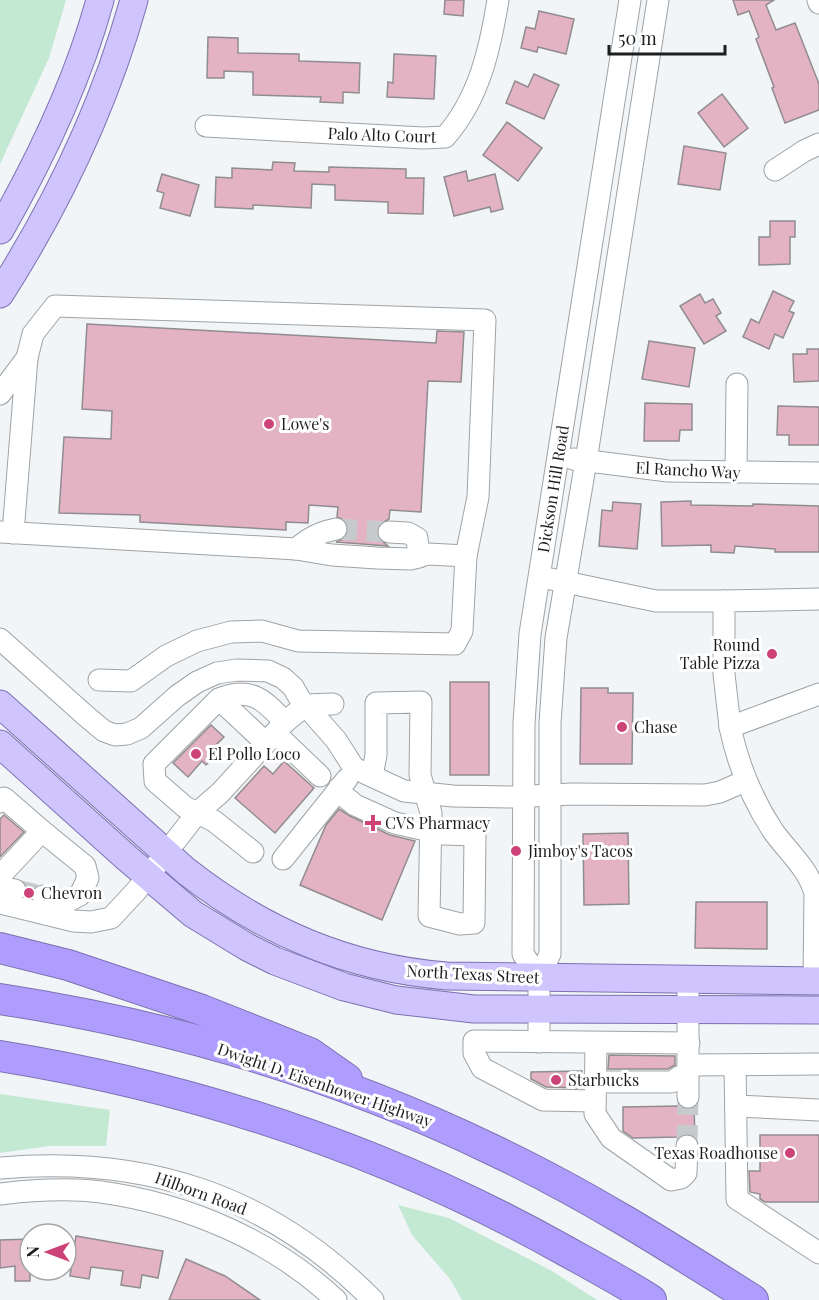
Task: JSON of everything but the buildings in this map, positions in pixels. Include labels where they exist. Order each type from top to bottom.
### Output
[{"type":"highway","points":[[0,948],[68,965],[135,986],[256,1031],[310,1053],[373,1099]]},
{"type":"highway","name":"Dwight D. Eisenhower Highway","points":[[0,999],[70,1010],[230,1050],[414,1114],[494,1150],[640,1228],[753,1300]]},
{"type":"highway","points":[[0,1056],[67,1067],[146,1085],[266,1120],[346,1148],[397,1168],[521,1227],[651,1300]]},
{"type":"main road","points":[[0,230],[64,102],[99,0]]},
{"type":"main road","points":[[0,294],[49,210],[77,153],[110,73],[134,0]]},
{"type":"main road","name":"North Texas Street","points":[[0,704],[210,890],[262,923],[350,959],[400,971],[474,977],[817,981]]},
{"type":"main road","name":"North Texas Street","points":[[0,744],[193,914],[275,961],[333,983],[369,994],[421,1004],[474,1009],[819,1010]]},
{"type":"street","name":"Palo Alto Court","points":[[206,126],[423,138],[445,137],[459,121],[476,89],[489,51],[498,0]]},
{"type":"street","name":"Dickson Hill Road","points":[[539,978],[523,954],[526,676],[538,577],[630,0]]},
{"type":"street","name":"Dickson Hill Road","points":[[539,1042],[539,978],[550,954],[550,723],[556,638],[658,0]]},
{"type":"street","points":[[775,170],[819,144]]},
{"type":"street","points":[[99,680],[131,681],[148,667],[186,646],[231,632],[261,632],[298,641],[455,644],[462,632],[466,556],[478,497],[485,320],[55,306],[33,334],[27,358],[7,533],[297,549],[332,555],[466,556]]},
{"type":"street","points":[[0,394],[27,358]]},
{"type":"street","points":[[736,472],[737,384]]},
{"type":"street","name":"El Rancho Way","points":[[558,457],[668,471],[819,473]]},
{"type":"street","points":[[297,549],[309,537],[336,529]]},
{"type":"street","points":[[389,532],[408,533],[417,538],[419,557]]},
{"type":"street","points":[[538,577],[656,601],[819,599]]},
{"type":"street","points":[[724,601],[724,674],[730,727],[736,755],[745,781],[762,813],[812,882],[815,893],[817,981]]},
{"type":"street","points":[[0,639],[86,716],[104,731],[115,735],[127,734],[141,728],[156,712],[197,682],[217,673],[237,670],[268,671],[283,678],[293,687],[363,772],[405,791],[453,796],[705,795],[720,792],[745,781]]},
{"type":"street","points":[[253,852],[214,820],[185,807],[154,781],[154,764],[219,699],[230,695],[248,694],[264,701],[276,733]]},
{"type":"street","points":[[730,727],[819,694]]},
{"type":"street","points":[[219,699],[276,733],[320,776]]},
{"type":"street","points":[[283,859],[339,788],[363,772],[376,755],[376,703],[421,702],[420,775],[431,813],[430,832],[415,826],[395,823],[355,805],[344,796],[339,788]]},
{"type":"street","points":[[42,831],[4,889],[74,921],[91,922],[111,918],[148,876],[198,812],[220,793],[276,733],[306,705],[333,704]]},
{"type":"street","points":[[0,802],[4,798],[85,866],[88,878],[80,895],[68,901],[44,896]]},
{"type":"street","points":[[688,980],[688,1097]]},
{"type":"street","points":[[689,1043],[474,1041],[474,1053],[482,1068],[543,1100],[672,1082],[688,1069],[735,1065],[819,1064]]},
{"type":"street","points":[[596,1043],[595,1114],[611,1138],[671,1180],[681,1178],[686,1173],[687,1146]]},
{"type":"street","points":[[735,1065],[737,1199],[819,1253]]},
{"type":"street","points":[[736,1106],[819,1110]]},
{"type":"street","name":"Hilborn Road","points":[[0,1168],[63,1165],[101,1167],[148,1174],[233,1201],[276,1223],[321,1253],[373,1300]]},
{"type":"street","name":"Hilborn Road","points":[[0,1194],[62,1190],[99,1192],[142,1199],[192,1214],[223,1225],[258,1244],[306,1275],[336,1300]]},
{"type":"green space","points":[[0,0],[66,0],[49,58],[0,164]]},
{"type":"green space","points":[[0,1094],[110,1110],[106,1146],[49,1146],[0,1153]]},
{"type":"green space","points":[[398,1205],[449,1218],[552,1271],[597,1300],[462,1300],[450,1279],[412,1235]]},
{"type":"tunnel","points":[[336,529],[389,532]]},
{"type":"tunnel","points":[[15,890],[43,896]]},
{"type":"tunnel","points":[[687,1146],[688,1097]]},
{"type":"place","name":"Lowe's","points":[[269,424]]},
{"type":"place","name":"Round Table Pizza","points":[[772,654]]},
{"type":"place","name":"Chase","points":[[622,727]]},
{"type":"place","name":"El Pollo Loco","points":[[196,754]]},
{"type":"place","name":"CVS Pharmacy","points":[[373,823]]},
{"type":"place","name":"Jimboy's Tacos","points":[[516,851]]},
{"type":"place","name":"Chevron","points":[[29,893]]},
{"type":"place","name":"Starbucks","points":[[556,1080]]},
{"type":"place","name":"Texas Roadhouse","points":[[790,1153]]}]
